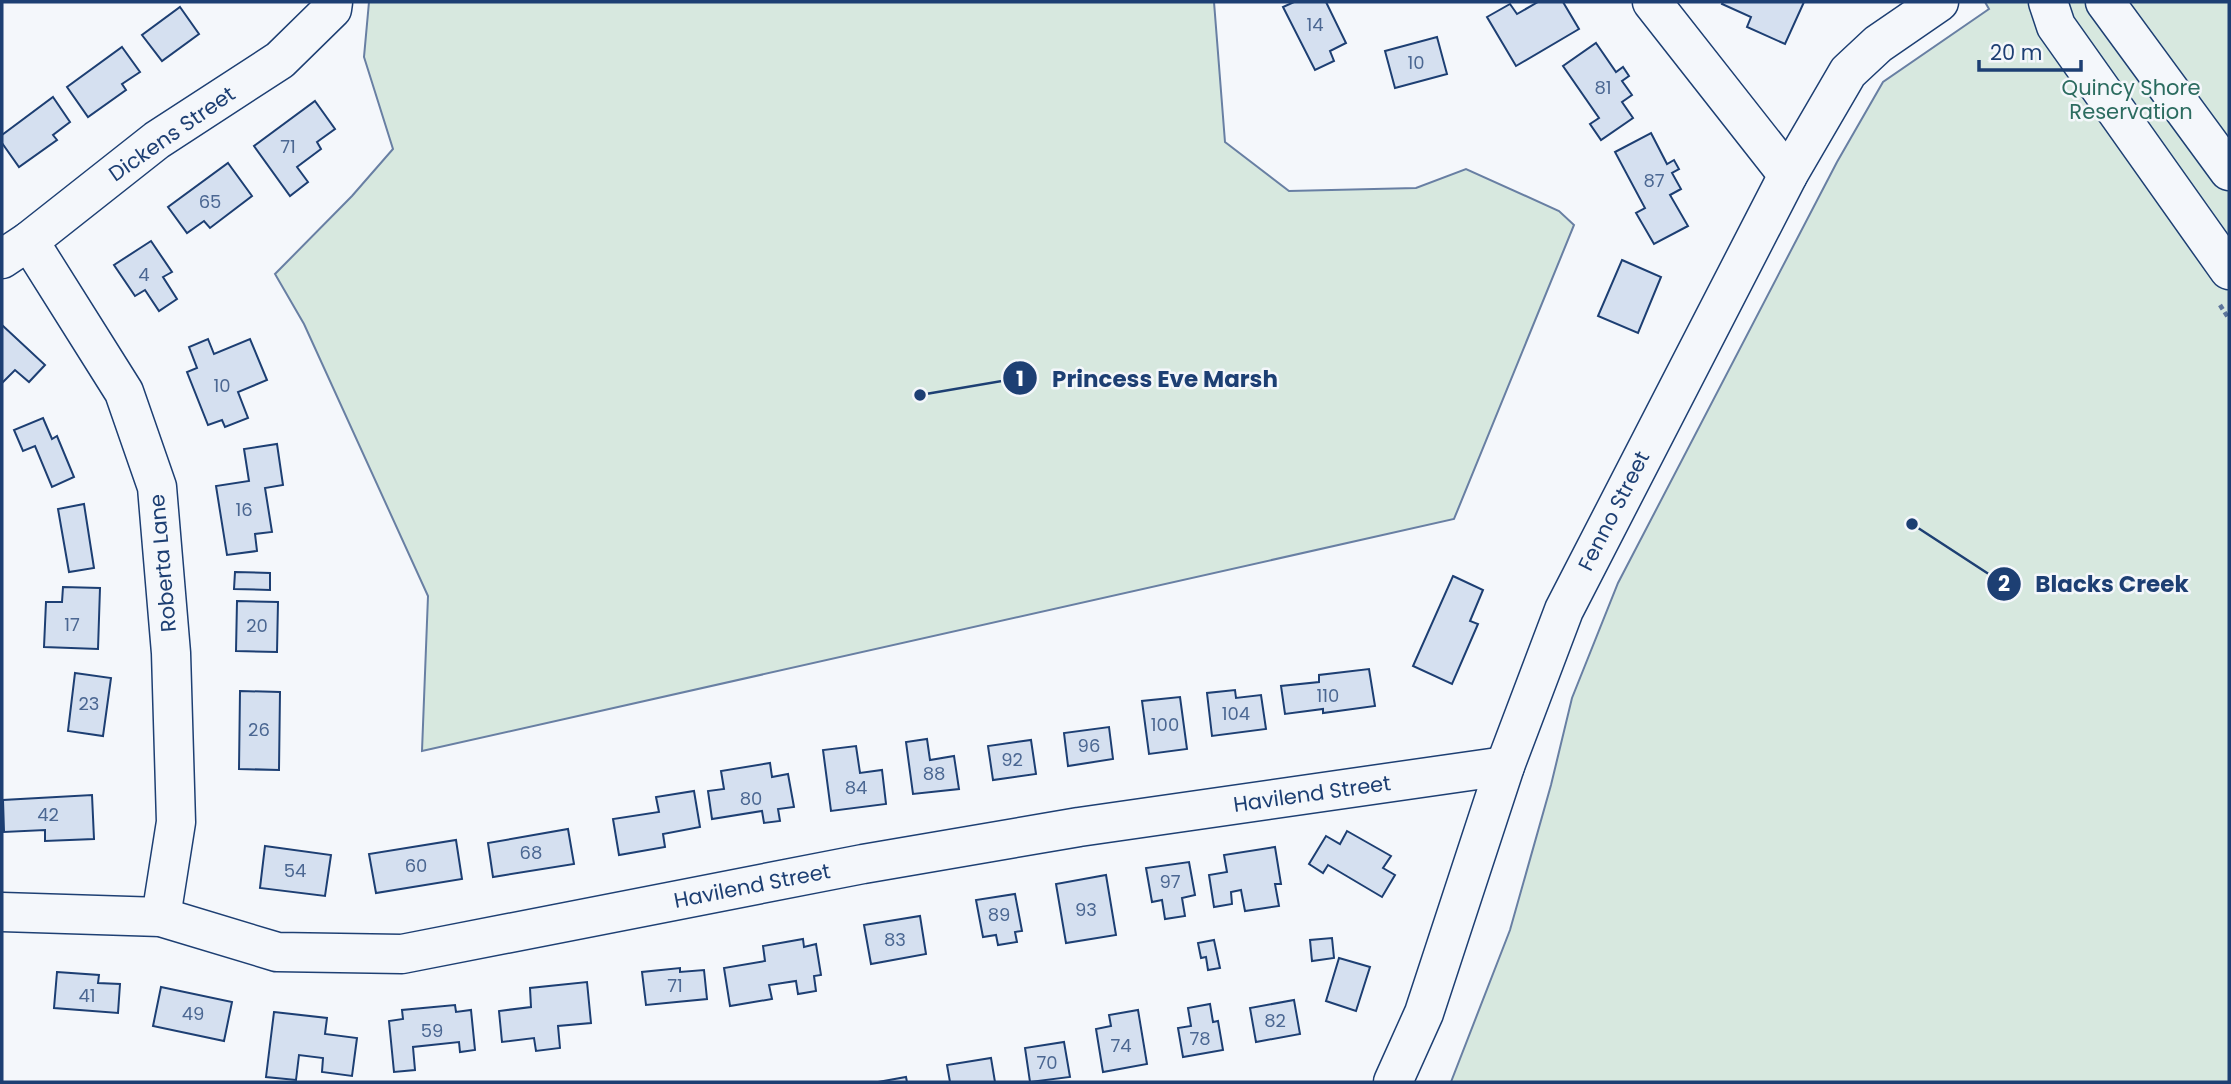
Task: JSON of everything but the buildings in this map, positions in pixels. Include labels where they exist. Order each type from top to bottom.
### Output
[{"type":"street","name":"Dickens Street","points":[[15,250],[157,140],[280,60],[332,9],[333,2]]},
{"type":"street","points":[[1652,2],[1788,176]]},
{"type":"street","name":"Fenno Street","points":[[1390,1081],[1424,1013],[1505,766],[1564,610],[1788,176],[1848,72],[1878,44],[1939,2]]},
{"type":"street","points":[[2048,2],[2056,26],[2229,270]]},
{"type":"street","points":[[2105,2],[2229,171]]},
{"type":"street","name":"Roberta Lane","points":[[15,250],[124,392],[157,487],[171,653],[176,822],[161,917]]},
{"type":"street","name":"Havilend Street","points":[[2,912],[161,917],[277,952],[402,954],[863,864],[1038,834],[1505,766]]},
{"type":"green space","points":[[369,2],[1214,2],[1225,142],[1289,191],[1416,188],[1466,169],[1559,211],[1574,225],[1454,519],[422,751],[428,596],[304,324],[275,274],[352,196],[393,149],[364,57]]},
{"type":"green space","name":"Quincy Shore Reservation","points":[[1985,2],[2229,2],[2229,1082],[1451,1082],[1510,930],[1551,785],[1572,698],[1618,583],[1837,162],[1883,82],[1989,9]]},
{"type":"place","name":"Princess Eve Marsh","points":[[920,395]]},
{"type":"place","name":"Blacks Creek","points":[[1912,524]]}]
